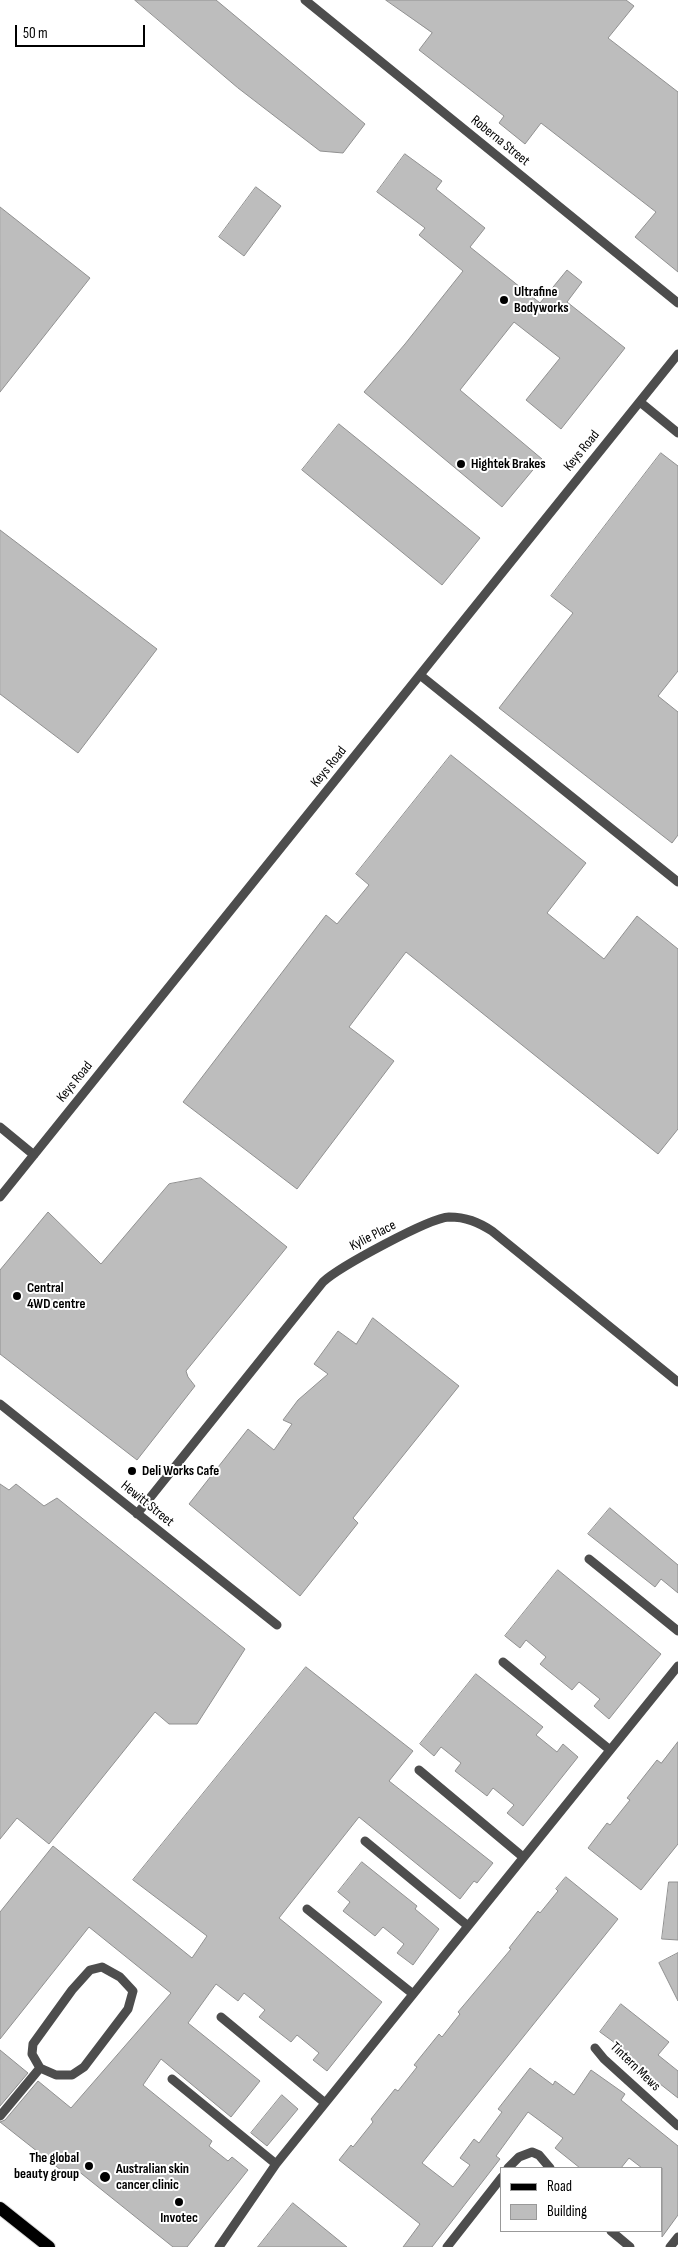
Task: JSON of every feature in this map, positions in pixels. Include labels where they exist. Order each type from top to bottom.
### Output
[{"type":"main road","points":[[0,2208],[49,2247]]},
{"type":"street","name":"Roberna Street","points":[[305,0],[678,303]]},
{"type":"street","name":"Keys Road","points":[[0,1197],[678,354]]},
{"type":"street","points":[[640,402],[678,433]]},
{"type":"street","points":[[420,675],[678,882]]},
{"type":"street","points":[[0,1128],[34,1155]]},
{"type":"street","name":"Kylie Place","points":[[137,1514],[323,1282],[343,1267],[431,1222],[447,1217],[476,1221],[492,1231],[678,1382]]},
{"type":"street","name":"Hewitt Street","points":[[0,1404],[277,1625]]},
{"type":"street","points":[[589,1559],[678,1631]]},
{"type":"street","points":[[503,1662],[610,1750]]},
{"type":"street","points":[[220,2247],[276,2164],[678,1666]]},
{"type":"street","points":[[419,1770],[523,1857]]},
{"type":"street","points":[[365,1841],[468,1926]]},
{"type":"street","points":[[307,1909],[413,1994]]},
{"type":"street","points":[[102,1967],[120,1977],[133,1991],[128,2008],[84,2067],[72,2075],[56,2076],[40,2068],[32,2054],[33,2044],[78,1983],[90,1970],[102,1967]]},
{"type":"street","points":[[221,2018],[325,2103]]},
{"type":"street","name":"Tintern Mews","points":[[595,2048],[604,2059],[678,2126]]},
{"type":"street","points":[[0,2116],[40,2068]]},
{"type":"street","points":[[172,2079],[276,2164]]},
{"type":"street","points":[[509,2167],[520,2157],[532,2152],[538,2155],[549,2167]]},
{"type":"street","points":[[447,2247],[500,2180]]},
{"type":"street","points":[[612,2232],[625,2246]]},
{"type":"street","points":[[670,2247],[678,2237]]},
{"type":"building","points":[[135,0],[216,0],[365,124],[343,153],[320,151],[238,88]]},
{"type":"building","points":[[386,0],[626,0],[634,6],[608,38],[678,92],[678,272],[635,237],[656,212],[541,123],[525,144],[499,123],[504,116],[419,50],[432,33]]},
{"type":"building","points":[[405,154],[442,181],[436,189],[485,228],[470,247],[540,303],[567,270],[582,282],[567,302],[625,348],[561,429],[526,400],[560,358],[514,322],[460,390],[542,459],[502,507],[364,392],[463,271],[419,235],[425,228],[377,192]]},
{"type":"building","points":[[256,187],[281,206],[244,256],[219,237]]},
{"type":"building","points":[[0,207],[90,278],[0,392]]},
{"type":"building","points":[[339,424],[480,538],[442,585],[302,470]]},
{"type":"building","points":[[661,453],[678,466],[678,671],[658,696],[678,712],[678,835],[672,843],[499,708],[573,613],[551,596]]},
{"type":"building","points":[[0,530],[157,649],[78,753],[0,694]]},
{"type":"building","points":[[451,755],[586,863],[547,913],[604,959],[637,916],[678,949],[678,1129],[658,1154],[406,952],[349,1027],[394,1061],[297,1189],[183,1102],[326,915],[337,924],[369,885],[356,874]]},
{"type":"building","points":[[201,1178],[287,1247],[186,1371],[195,1386],[137,1460],[0,1354],[0,1270],[48,1212],[101,1264],[169,1184]]},
{"type":"building","points":[[373,1318],[459,1386],[353,1518],[358,1523],[300,1596],[189,1504],[248,1429],[274,1450],[292,1424],[283,1420],[298,1400],[328,1374],[314,1364],[338,1331],[356,1344]]},
{"type":"building","points":[[0,1484],[9,1490],[16,1484],[44,1506],[57,1498],[245,1649],[197,1724],[169,1724],[155,1712],[49,1844],[17,1818],[0,1839]]},
{"type":"building","points":[[610,1508],[678,1565],[678,1593],[661,1579],[655,1587],[588,1534]]},
{"type":"building","points":[[558,1570],[661,1654],[609,1719],[594,1706],[600,1699],[579,1682],[572,1690],[540,1664],[546,1657],[526,1640],[520,1648],[505,1636]]},
{"type":"building","points":[[306,1667],[413,1751],[389,1781],[493,1863],[477,1883],[474,1881],[460,1899],[359,1817],[279,1918],[382,2002],[327,2071],[313,2060],[319,2053],[297,2035],[291,2042],[259,2017],[265,2010],[244,1993],[238,2001],[216,1984],[188,2023],[260,2081],[231,2117],[161,2059],[143,2085],[212,2141],[209,2146],[228,2161],[232,2157],[248,2170],[187,2247],[173,2247],[77,2170],[71,2178],[0,2122],[5,2120],[38,2081],[71,2108],[171,1993],[89,1927],[0,2039],[0,1912],[53,1846],[192,1958],[207,1936],[133,1880]]},
{"type":"building","points":[[476,1674],[543,1727],[536,1735],[557,1752],[563,1744],[578,1757],[523,1826],[507,1813],[514,1805],[493,1788],[487,1796],[455,1771],[461,1763],[441,1747],[434,1756],[420,1744]]},
{"type":"building","points":[[678,1742],[678,1844],[641,1890],[588,1848],[607,1823],[610,1825],[630,1800],[627,1798],[657,1760],[661,1763]]},
{"type":"building","points":[[362,1862],[417,1906],[415,1909],[439,1929],[413,1965],[397,1953],[404,1944],[383,1927],[375,1936],[343,1911],[350,1902],[338,1892]]},
{"type":"building","points":[[566,1877],[618,1919],[422,2163],[453,2187],[470,2165],[460,2158],[474,2139],[479,2143],[502,2112],[498,2109],[530,2068],[553,2085],[555,2081],[574,2095],[591,2070],[625,2094],[621,2100],[678,2146],[678,2215],[662,2237],[663,2167],[641,2167],[629,2158],[622,2167],[579,2167],[555,2148],[563,2138],[528,2112],[496,2156],[500,2159],[432,2247],[403,2247],[420,2224],[339,2160],[351,2145],[353,2147],[373,2122],[371,2119],[395,2089],[398,2091],[417,2067],[414,2065],[439,2034],[442,2037],[460,2014],[458,2012],[511,1949],[509,1948],[538,1911],[540,1913],[558,1891],[556,1889]]},
{"type":"building","points":[[669,1882],[678,1882],[678,1940],[662,1939]]},
{"type":"building","points":[[678,1953],[678,2001],[659,1963]]},
{"type":"building","points":[[621,2004],[669,2042],[658,2055],[678,2071],[678,2098],[627,2058],[630,2054],[600,2032]]},
{"type":"building","points":[[0,2050],[28,2073],[0,2106]]},
{"type":"building","points":[[282,2095],[298,2109],[267,2146],[251,2133]]},
{"type":"building","points":[[293,2203],[347,2247],[258,2247]]},
{"type":"place","name":"Ultrafine Bodyworks","points":[[504,300]]},
{"type":"place","name":"Hightek Brakes","points":[[461,464]]},
{"type":"place","name":"Central 4WD centre","points":[[17,1296]]},
{"type":"place","name":"Deli Works Cafe","points":[[132,1471]]},
{"type":"place","name":"The global beauty group","points":[[89,2166]]},
{"type":"place","name":"Australian skin cancer clinic","points":[[105,2177]]},
{"type":"place","name":"Invotec","points":[[179,2202]]}]
